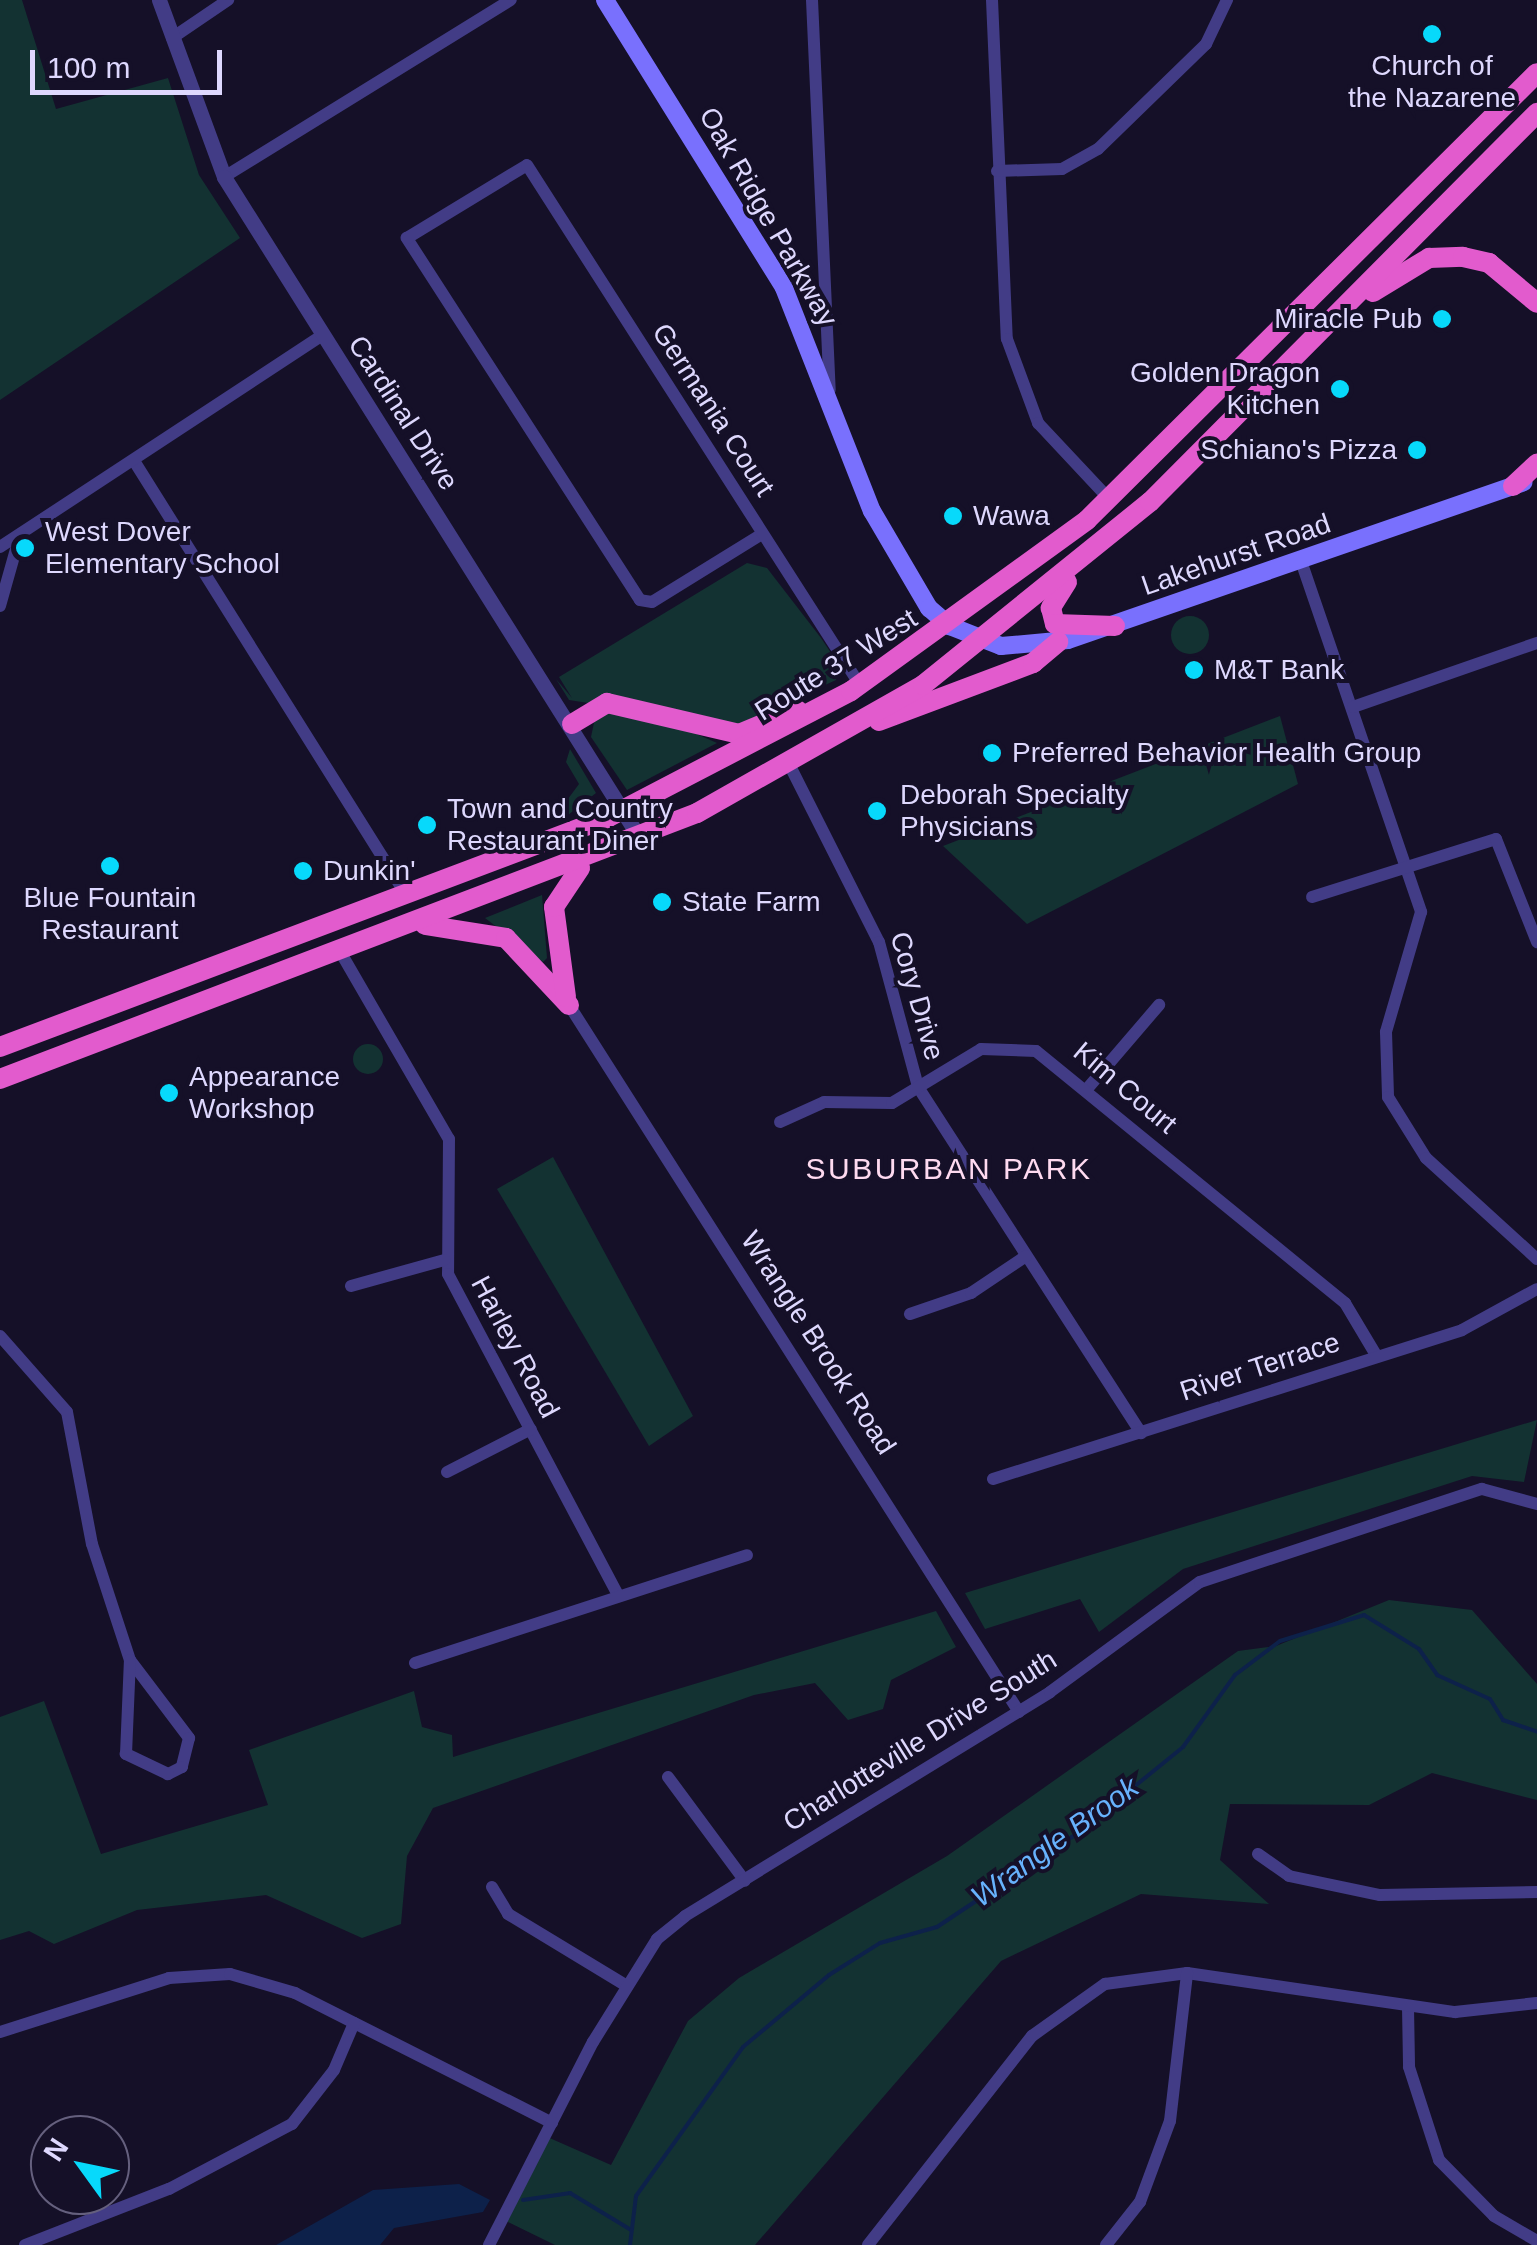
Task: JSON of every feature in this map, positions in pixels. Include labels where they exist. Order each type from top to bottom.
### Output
[{"type":"highway","name":"Route 37 West","points":[[0,1048],[624,810],[856,688],[950,626],[1109,499],[1537,73]]},
{"type":"highway","points":[[0,1079],[418,924],[639,837],[790,766],[853,728],[982,641],[1080,564],[1331,322],[1537,113]]},
{"type":"highway","points":[[1331,322],[1429,258],[1489,264],[1537,303]]},
{"type":"highway","points":[[1513,486],[1537,464]]},
{"type":"highway","points":[[1080,564],[1050,617],[1073,628],[1114,626]]},
{"type":"highway","points":[[853,728],[1033,663],[1058,642]]},
{"type":"highway","points":[[572,724],[607,703],[739,734],[856,688]]},
{"type":"highway","points":[[569,1005],[556,894],[597,854]]},
{"type":"highway","points":[[418,924],[506,938],[569,1005]]},
{"type":"main road","name":"Oak Ridge Parkway","points":[[605,0],[784,288],[830,390],[872,511],[929,608],[950,626]]},
{"type":"main road","name":"Lakehurst Road","points":[[950,626],[982,641],[1058,642],[1301,562],[1537,477]]},
{"type":"street","name":"Cardinal Drive","points":[[158,0],[224,177],[572,724],[639,837]]},
{"type":"street","points":[[172,38],[228,0]]},
{"type":"street","points":[[224,177],[511,0]]},
{"type":"street","points":[[812,0],[830,390]]},
{"type":"street","points":[[992,0],[997,171],[1016,372],[1038,422],[1109,499]]},
{"type":"street","points":[[997,171],[1062,169],[1090,156],[1206,44],[1227,0]]},
{"type":"street","name":"Germania Court","points":[[762,534],[644,602],[407,238],[523,162],[762,534],[856,688]]},
{"type":"street","points":[[0,548],[136,464],[323,335]]},
{"type":"street","points":[[136,464],[406,892]]},
{"type":"street","points":[[0,606],[20,535]]},
{"type":"street","points":[[1301,562],[1408,864],[1421,912],[1386,1032],[1388,1097],[1426,1158],[1537,1259]]},
{"type":"street","points":[[1353,707],[1537,643]]},
{"type":"street","name":"Cory Drive","points":[[790,766],[879,942],[918,1087],[1141,1433]]},
{"type":"street","points":[[1312,897],[1408,864],[1496,840],[1537,942]]},
{"type":"street","name":"Harley Road","points":[[341,953],[449,1139],[444,1260],[618,1595]]},
{"type":"street","name":"Wrangle Brook Road","points":[[569,1005],[1019,1712]]},
{"type":"street","points":[[1087,1089],[1159,1005]]},
{"type":"street","name":"Kim Court","points":[[780,1122],[824,1102],[883,1105],[998,1046],[1044,1055],[1344,1303],[1376,1356]]},
{"type":"street","points":[[910,1314],[971,1293],[1026,1256]]},
{"type":"street","points":[[351,1286],[444,1260]]},
{"type":"street","name":"River Terrace","points":[[993,1479],[1462,1330],[1537,1290]]},
{"type":"street","points":[[0,1336],[67,1412],[96,1559],[130,1660],[189,1738],[182,1767],[168,1774],[126,1754],[130,1660]]},
{"type":"street","points":[[447,1472],[531,1429]]},
{"type":"street","name":"Charlotteville Drive South","points":[[489,2245],[627,1986],[657,1939],[745,1880],[1019,1712],[1200,1582],[1237,1566],[1482,1489],[1537,1504]]},
{"type":"street","points":[[415,1662],[747,1555]]},
{"type":"street","points":[[668,1778],[745,1880]]},
{"type":"street","points":[[1258,1854],[1289,1876],[1380,1895],[1537,1892]]},
{"type":"street","points":[[492,1887],[508,1914],[627,1986]]},
{"type":"street","points":[[1106,2245],[1140,2202],[1170,2121],[1186,1972]]},
{"type":"street","points":[[871,2244],[1032,2036],[1106,1984],[1186,1972],[1408,2007],[1537,2003]]},
{"type":"street","points":[[0,2032],[169,1978],[230,1974],[354,2023],[552,2123]]},
{"type":"street","points":[[1408,2007],[1409,2067],[1439,2160],[1494,2216],[1537,2242]]},
{"type":"street","points":[[25,2245],[169,2189],[292,2124],[334,2070],[354,2023]]},
{"type":"green space","points":[[0,0],[22,0],[56,109],[168,78],[199,175],[240,238],[0,400]]},
{"type":"green space","points":[[747,563],[767,568],[821,638],[841,668],[836,680],[736,726],[569,700],[556,679],[572,698],[559,677]]},
{"type":"green space","points":[[1190,616],[1203,622],[1209,635],[1203,648],[1190,654],[1177,648],[1171,635],[1177,622]]},
{"type":"green space","points":[[610,710],[692,732],[717,743],[627,790],[591,737],[595,718]]},
{"type":"green space","points":[[1280,716],[1298,784],[1027,924],[943,846]]},
{"type":"green space","points":[[570,749],[596,793],[568,815],[562,807],[579,784],[566,762]]},
{"type":"green space","points":[[542,895],[547,958],[543,962],[485,918]]},
{"type":"green space","points":[[368,1044],[379,1048],[383,1059],[379,1070],[368,1074],[357,1070],[353,1059],[357,1048]]},
{"type":"green space","points":[[553,1157],[693,1416],[649,1446],[497,1189]]},
{"type":"green space","points":[[1537,1420],[1524,1482],[1472,1476],[1183,1569],[1099,1632],[1080,1599],[985,1629],[965,1593]]},
{"type":"green space","points":[[1389,1600],[1472,1610],[1537,1684],[1537,1800],[1432,1773],[1369,1805],[1230,1804],[1220,1860],[1269,1904],[1141,1894],[1001,1961],[755,2245],[555,2245],[502,2219],[545,2136],[611,2165],[688,2021],[739,1978],[947,1856],[1238,1651],[1276,1646]]},
{"type":"green space","points":[[936,1611],[956,1647],[891,1680],[883,1709],[848,1720],[815,1683],[754,1695],[433,1808],[407,1856],[401,1924],[362,1938],[266,1895],[137,1910],[54,1944],[29,1931],[0,1940],[0,1717],[44,1701],[101,1854],[268,1805],[249,1750],[414,1691],[422,1727],[452,1735],[453,1757]]},
{"type":"water","points":[[459,2184],[490,2200],[483,2212],[394,2228],[380,2245],[276,2245],[373,2190]]},
{"type":"waterway","name":"Wrangle Brook","points":[[630,2245],[636,2196],[743,2047],[829,1975],[880,1943],[937,1927],[1072,1837],[1183,1747],[1235,1675],[1280,1641],[1364,1615],[1419,1649],[1437,1675],[1490,1699],[1503,1720],[1537,1732]]},
{"type":"waterway","points":[[523,2200],[570,2193],[631,2230]]},
{"type":"place","name":"Church of the Nazarene","points":[[1432,34]]},
{"type":"place","name":"Miracle Pub","points":[[1442,319]]},
{"type":"place","name":"Golden Dragon Kitchen","points":[[1340,389]]},
{"type":"place","name":"Schiano's Pizza","points":[[1417,450]]},
{"type":"place","name":"Wawa","points":[[953,516]]},
{"type":"place","name":"West Dover Elementary School","points":[[25,548]]},
{"type":"place","name":"M&T Bank","points":[[1194,670]]},
{"type":"place","name":"Preferred Behavior Health Group","points":[[992,753]]},
{"type":"place","name":"Deborah Specialty Physicians","points":[[877,811]]},
{"type":"place","name":"Town and Country Restaurant Diner","points":[[427,825]]},
{"type":"place","name":"Blue Fountain Restaurant","points":[[110,866]]},
{"type":"place","name":"Dunkin'","points":[[303,871]]},
{"type":"place","name":"State Farm","points":[[662,902]]},
{"type":"place","name":"Appearance Workshop","points":[[169,1093]]},
{"type":"district","name":"SUBURBAN PARK","points":[[949,1169]]}]
